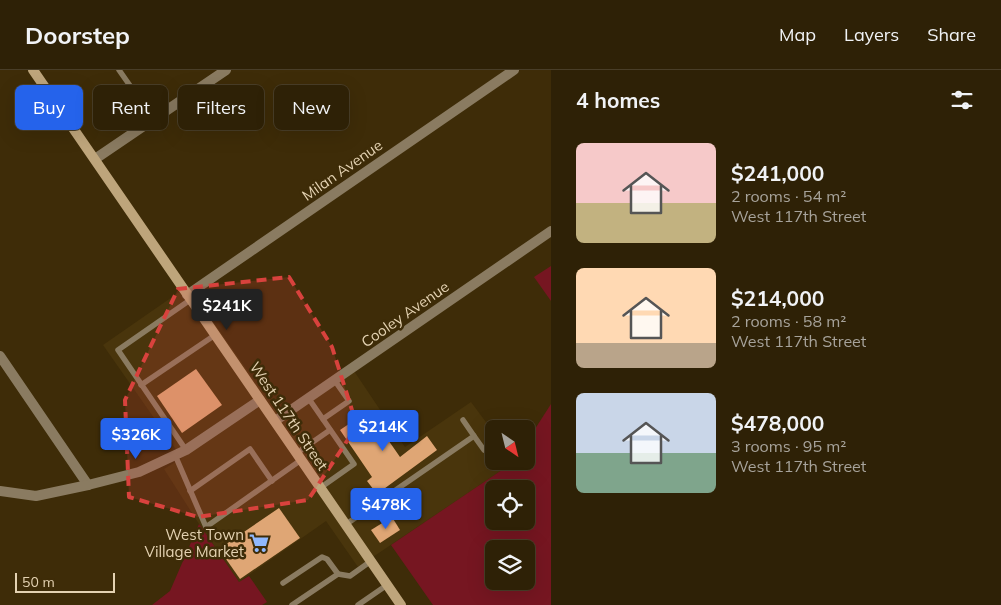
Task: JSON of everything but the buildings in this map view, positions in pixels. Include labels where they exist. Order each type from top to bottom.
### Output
[{"type":"main road","name":"West 117th Street","points":[[33,70],[401,605]]},
{"type":"street","points":[[168,110],[226,70]]},
{"type":"street","name":"Milan Avenue","points":[[189,298],[514,70]]},
{"type":"street","points":[[95,159],[139,130]]},
{"type":"street","name":"Cooley Avenue","points":[[275,421],[551,231]]},
{"type":"street","points":[[0,356],[88,485]]},
{"type":"street","points":[[0,491],[36,496],[139,472],[186,450],[260,400]]},
{"type":"lane","points":[[119,70],[130,85]]},
{"type":"lane","points":[[186,450],[118,350],[189,298]]},
{"type":"lane","points":[[140,385],[215,334]]},
{"type":"lane","points":[[323,419],[349,401],[335,381]]},
{"type":"lane","points":[[309,399],[354,464],[320,488]]},
{"type":"lane","points":[[463,420],[484,450]]},
{"type":"lane","points":[[175,456],[206,527],[272,481],[330,430]]},
{"type":"lane","points":[[345,525],[474,436]]},
{"type":"lane","points":[[190,491],[250,449],[272,481]]},
{"type":"lane","points":[[283,583],[322,557],[328,559],[338,574]]},
{"type":"lane","points":[[292,605],[338,574],[350,576],[371,561]]},
{"type":"lane","points":[[358,605],[387,585]]},
{"type":"highlighted area","points":[[289,277],[332,347],[357,426],[308,500],[198,517],[129,497],[125,400],[178,289]]},
{"type":"shaded area","points":[[551,266],[551,301],[534,277]]},
{"type":"shaded area","points":[[188,286],[283,421],[354,371],[405,447],[471,402],[485,421],[485,470],[502,470],[358,567],[326,521],[239,582],[164,469],[182,458],[103,345]]},
{"type":"shaded area","points":[[551,404],[551,605],[433,605],[391,545],[485,481],[485,530],[535,530],[535,480],[487,480],[502,470],[535,470],[535,429]]},
{"type":"shaded area","points":[[199,524],[239,582],[249,576],[267,602],[262,605],[152,605],[170,591]]},
{"type":"place","name":"West Town Village Market","points":[[259,543]]}]
